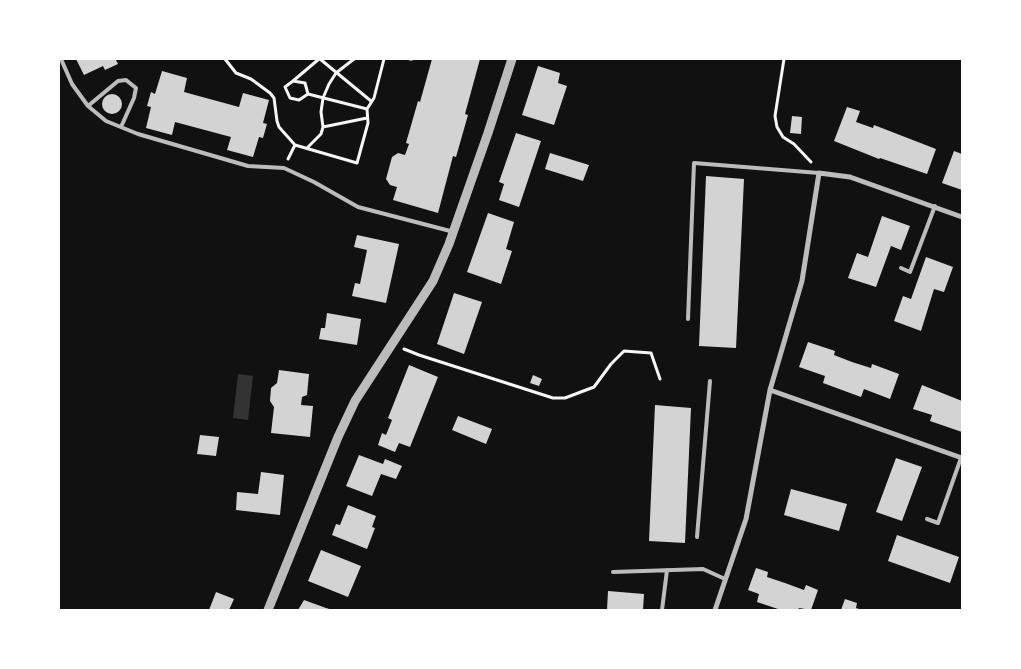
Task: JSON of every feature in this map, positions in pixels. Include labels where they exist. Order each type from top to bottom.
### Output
[{"type":"street","points":[[268,610],[338,437],[355,401],[433,281],[454,232],[512,59]]},
{"type":"street","points":[[715,610],[746,519],[770,390],[802,281],[819,172],[850,177],[962,216]]},
{"type":"street","points":[[770,390],[961,458]]},
{"type":"lane","points":[[60,59],[72,84],[88,106],[106,121],[138,134],[248,166],[284,168],[314,182],[358,207],[454,232]]},
{"type":"lane","points":[[88,106],[118,81],[126,80],[136,88],[134,98],[120,127]]},
{"type":"lane","points":[[688,319],[694,163],[819,172]]},
{"type":"lane","points":[[902,268],[910,272],[935,206]]},
{"type":"lane","points":[[698,538],[710,381]]},
{"type":"lane","points":[[927,519],[938,522],[961,458]]},
{"type":"lane","points":[[613,572],[703,569],[725,579]]},
{"type":"lane","points":[[662,610],[667,570]]},
{"type":"path","points":[[225,59],[236,73],[250,79],[270,93],[274,98],[277,121],[282,132],[295,145],[357,163],[368,123],[367,109],[374,98],[384,59]]},
{"type":"path","points":[[367,109],[308,94],[299,100],[290,98],[285,87],[319,59],[371,101]]},
{"type":"path","points":[[307,148],[321,134],[323,127],[321,112],[323,98],[336,73],[349,60],[354,59]]},
{"type":"path","points":[[784,59],[775,116],[777,127],[783,137],[799,148],[819,172]]},
{"type":"path","points":[[293,81],[305,83],[308,94]]},
{"type":"path","points":[[323,127],[367,118]]},
{"type":"path","points":[[406,350],[553,398],[565,398],[594,387],[611,364],[624,351],[652,353],[660,379]]},
{"type":"shaded area","points":[[238,374],[253,376],[248,420],[233,418]]},
{"type":"building","points":[[76,59],[120,59],[116,60],[118,64],[105,70],[103,66],[84,75]]},
{"type":"building","points":[[432,59],[480,59],[465,114],[468,115],[456,157],[453,156],[438,213],[393,200],[397,187],[390,185],[386,179],[392,157],[398,153],[405,155],[409,144],[406,143]]},
{"type":"building","points":[[538,66],[560,73],[558,83],[567,86],[554,125],[522,115]]},
{"type":"building","points":[[162,71],[187,78],[184,92],[239,107],[243,93],[269,100],[263,123],[267,124],[263,138],[259,137],[253,157],[227,150],[231,137],[175,122],[172,135],[146,128],[151,107],[147,106],[151,92],[155,94]]},
{"type":"building","points":[[108,94],[116,94],[122,100],[122,108],[116,114],[108,114],[102,108],[102,100]]},
{"type":"building","points":[[847,107],[860,111],[856,122],[873,128],[874,125],[936,149],[927,174],[879,159],[834,141]]},
{"type":"building","points":[[792,116],[802,117],[801,134],[790,133]]},
{"type":"building","points":[[516,133],[541,141],[519,207],[499,200],[504,184],[499,182]]},
{"type":"building","points":[[954,151],[962,154],[962,190],[942,183]]},
{"type":"building","points":[[550,153],[589,165],[583,181],[545,169]]},
{"type":"building","points":[[706,176],[744,179],[736,348],[699,346]]},
{"type":"building","points":[[488,213],[514,222],[506,249],[512,251],[501,284],[467,272]]},
{"type":"building","points":[[882,216],[910,226],[901,250],[891,246],[876,287],[848,278],[857,253],[868,257]]},
{"type":"building","points":[[357,235],[399,244],[386,303],[352,296],[355,283],[360,284],[367,250],[354,247]]},
{"type":"building","points":[[926,257],[953,267],[944,292],[934,289],[921,331],[894,321],[903,296],[911,299]]},
{"type":"building","points":[[454,293],[482,302],[464,354],[437,344]]},
{"type":"building","points":[[327,313],[361,319],[357,345],[319,339],[321,328],[325,328]]},
{"type":"building","points":[[808,342],[835,351],[834,355],[852,362],[871,368],[872,364],[899,374],[890,399],[864,389],[861,397],[823,383],[825,376],[799,367]]},
{"type":"building","points":[[409,365],[438,377],[410,447],[399,443],[395,452],[378,445],[382,433],[386,435],[392,420],[388,418]]},
{"type":"building","points":[[279,370],[309,374],[307,395],[302,397],[301,405],[313,406],[310,437],[271,433],[274,407],[270,401],[271,388],[277,383]]},
{"type":"building","points":[[533,375],[542,379],[539,386],[530,383]]},
{"type":"building","points":[[922,385],[962,401],[962,432],[930,421],[932,415],[913,409]]},
{"type":"building","points":[[655,405],[691,408],[685,543],[649,541]]},
{"type":"building","points":[[458,416],[492,429],[486,444],[452,430]]},
{"type":"building","points":[[200,435],[219,437],[216,456],[197,454]]},
{"type":"building","points":[[359,455],[383,464],[385,459],[402,466],[396,479],[381,474],[372,496],[346,486]]},
{"type":"building","points":[[896,458],[922,467],[902,521],[876,512]]},
{"type":"building","points":[[261,472],[284,475],[280,515],[236,510],[237,492],[258,494]]},
{"type":"building","points":[[791,489],[847,504],[839,531],[784,515]]},
{"type":"building","points":[[348,505],[376,516],[372,527],[375,528],[367,549],[332,535],[336,524],[340,525]]},
{"type":"building","points":[[897,535],[959,557],[950,583],[888,561]]},
{"type":"building","points":[[321,550],[361,566],[348,597],[308,581]]},
{"type":"building","points":[[756,568],[768,572],[767,577],[804,590],[806,585],[818,590],[811,610],[799,608],[798,610],[781,610],[757,602],[759,594],[748,590]]},
{"type":"building","points":[[608,591],[644,594],[643,610],[607,610]]},
{"type":"building","points":[[216,592],[234,599],[229,610],[209,610]]},
{"type":"building","points":[[845,599],[857,603],[856,608],[862,610],[841,610]]},
{"type":"building","points":[[304,600],[326,608],[333,610],[298,610]]}]
